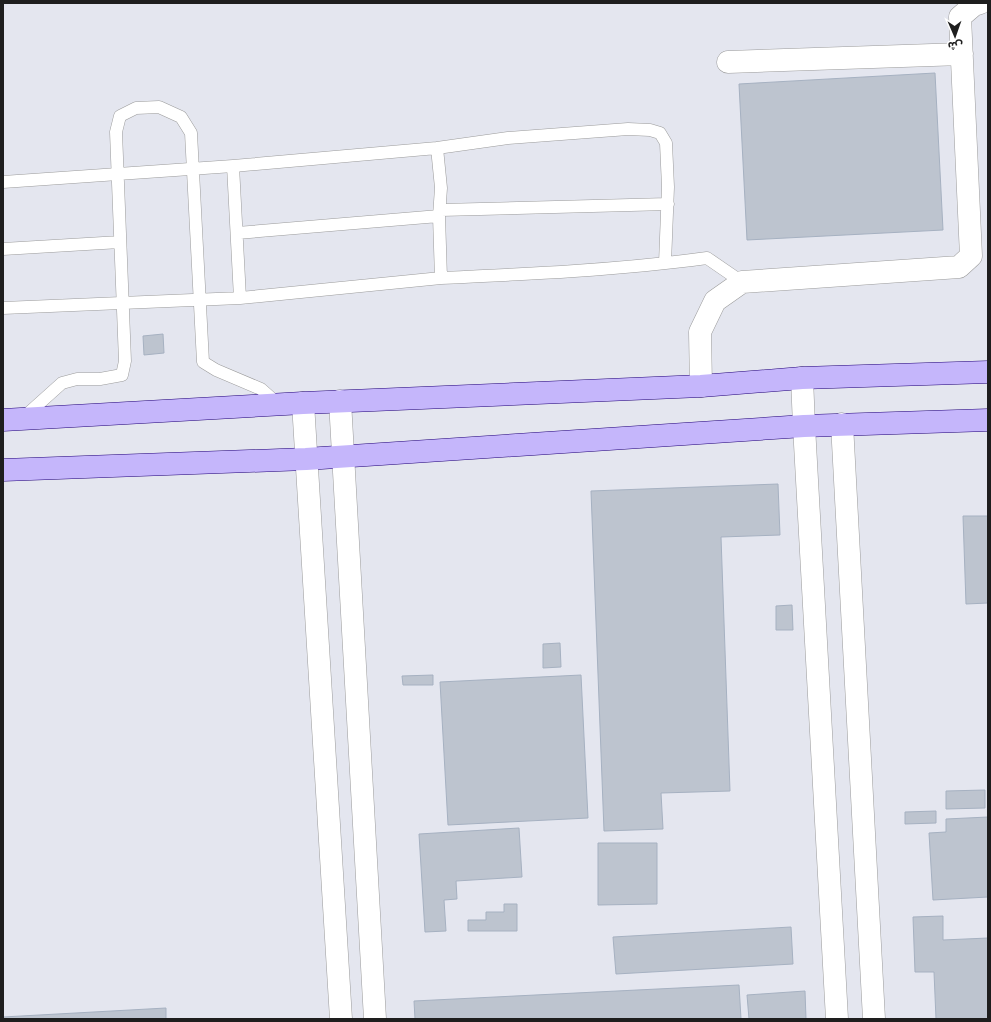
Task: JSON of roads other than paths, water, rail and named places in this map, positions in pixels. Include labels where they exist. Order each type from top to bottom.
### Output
[{"type":"street","points":[[700,386],[700,332],[715,301],[742,282],[959,267],[971,256],[960,17],[974,4],[980,3]]},
{"type":"street","points":[[728,62],[962,54]]},
{"type":"street","points":[[12,420],[303,403],[700,386],[802,378],[988,372]]},
{"type":"street","points":[[802,378],[837,1019]]},
{"type":"street","points":[[340,402],[375,1019]]},
{"type":"street","points":[[303,403],[341,1019]]},
{"type":"street","points":[[3,470],[306,459],[804,426],[988,420]]},
{"type":"street","points":[[842,424],[874,1019]]},
{"type":"lane","points":[[12,420],[62,383],[77,379],[100,379],[122,375],[125,361],[116,132],[120,116],[136,108],[159,107],[181,117],[191,133],[201,300],[203,362],[216,370],[261,389],[278,405]]},
{"type":"lane","points":[[3,182],[233,166],[437,148],[508,138],[628,129],[650,130],[660,133],[666,143],[668,204],[665,263]]},
{"type":"lane","points":[[437,148],[441,188],[441,278]]},
{"type":"lane","points":[[233,166],[240,298]]},
{"type":"lane","points":[[237,233],[440,213],[668,204]]},
{"type":"lane","points":[[3,249],[120,242]]},
{"type":"lane","points":[[3,308],[240,298],[441,278],[620,268],[707,258],[742,282]]}]
